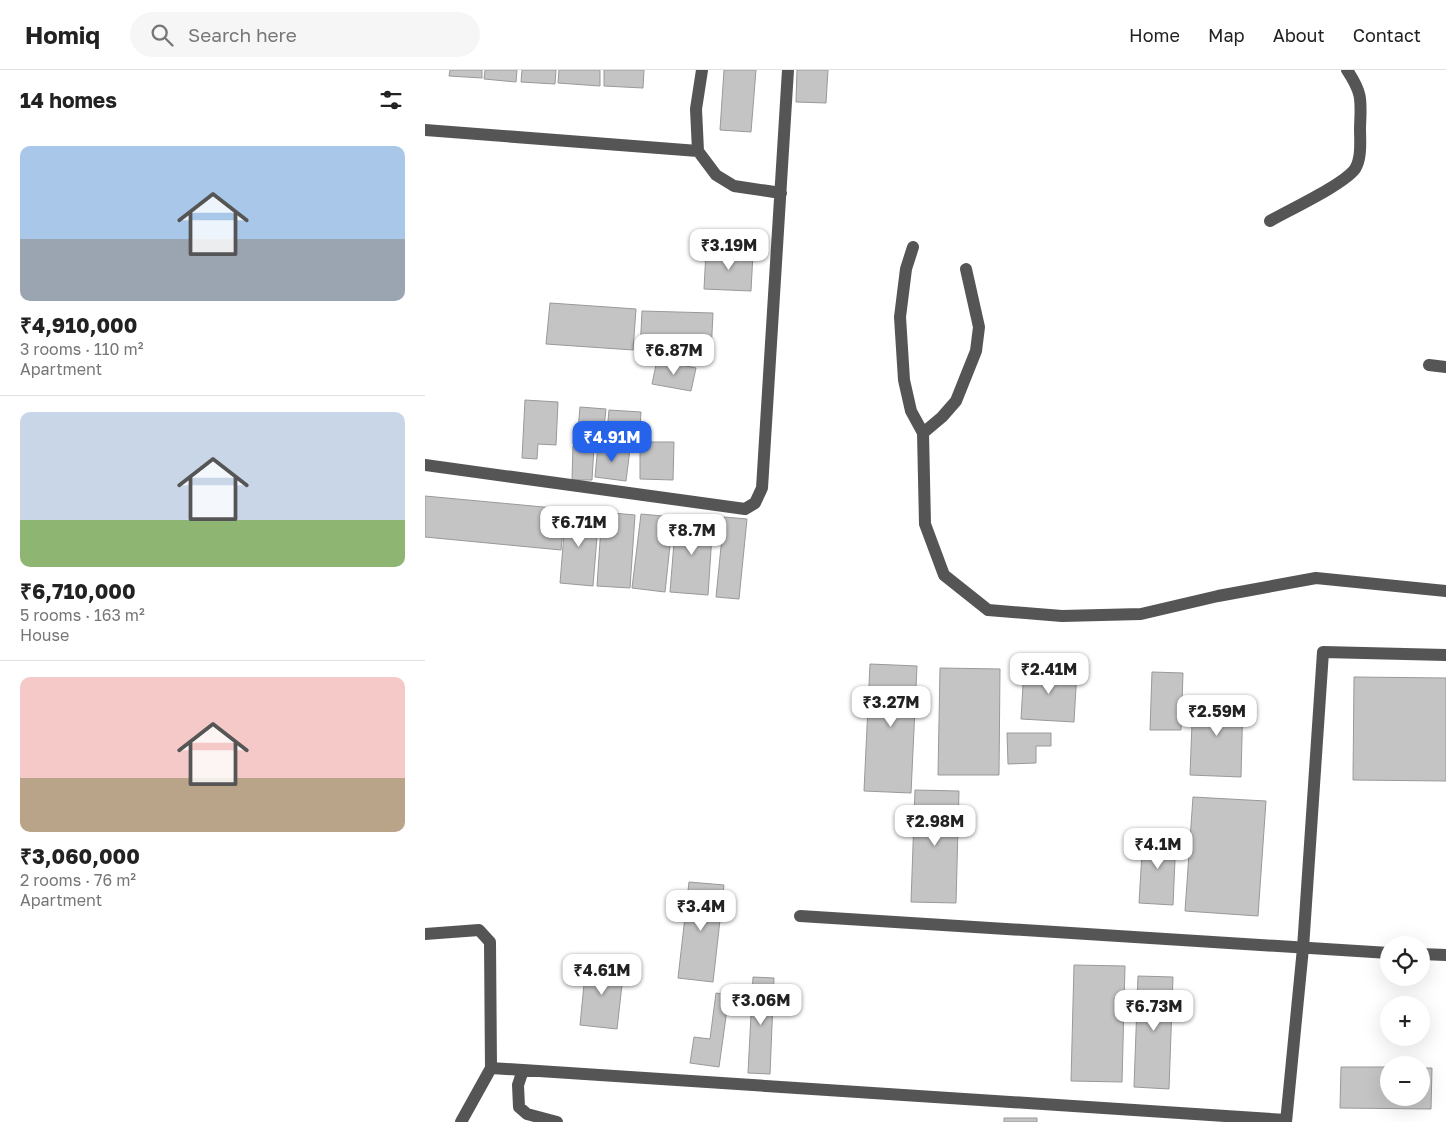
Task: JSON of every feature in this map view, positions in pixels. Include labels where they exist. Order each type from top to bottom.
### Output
[{"type":"street","points":[[702,70],[696,109],[698,151],[716,174],[734,186],[781,193]]},
{"type":"street","points":[[425,465],[745,509],[755,504],[762,488],[788,70]]},
{"type":"street","points":[[1270,221],[1345,179],[1355,168],[1359,158],[1361,101],[1357,86],[1347,70]]},
{"type":"street","points":[[425,130],[698,151]]},
{"type":"street","points":[[913,247],[906,269],[900,317],[904,380],[911,411],[923,433],[925,524],[944,575],[988,610],[1062,616],[1141,614],[1218,596],[1316,578],[1446,591]]},
{"type":"street","points":[[923,433],[942,417],[956,401],[976,351],[979,327],[966,269]]},
{"type":"street","points":[[1429,365],[1446,366]]},
{"type":"street","points":[[491,1068],[1286,1121],[1303,948],[1323,652],[1446,655]]},
{"type":"street","points":[[800,916],[1380,952]]},
{"type":"street","points":[[425,934],[479,930],[490,942],[491,1068],[461,1122]]},
{"type":"street","points":[[1430,954],[1446,955]]},
{"type":"street","points":[[523,1070],[518,1085],[519,1107],[527,1114],[557,1122]]},
{"type":"building","points":[[450,70],[482,70],[482,78],[449,76]]},
{"type":"building","points":[[485,70],[517,70],[516,82],[484,79]]},
{"type":"building","points":[[522,70],[556,70],[555,84],[521,82]]},
{"type":"building","points":[[559,70],[600,70],[600,86],[558,83]]},
{"type":"building","points":[[604,70],[644,70],[643,88],[604,86]]},
{"type":"building","points":[[724,70],[756,70],[751,132],[720,130]]},
{"type":"building","points":[[797,70],[828,70],[826,103],[796,102]]},
{"type":"building","points":[[706,251],[753,253],[751,291],[704,289]]},
{"type":"building","points":[[550,303],[636,309],[633,350],[546,344]]},
{"type":"building","points":[[642,311],[713,313],[711,354],[640,351]]},
{"type":"building","points":[[657,360],[696,368],[691,391],[652,384]]},
{"type":"building","points":[[525,400],[558,402],[556,445],[538,444],[537,459],[522,458]]},
{"type":"building","points":[[580,407],[606,409],[602,445],[577,442]]},
{"type":"building","points":[[609,410],[641,412],[639,445],[606,442]]},
{"type":"building","points":[[640,442],[674,442],[673,480],[640,479]]},
{"type":"building","points":[[598,445],[630,449],[626,481],[595,477]]},
{"type":"building","points":[[573,446],[594,447],[592,480],[572,480]]},
{"type":"building","points":[[425,496],[565,509],[561,550],[425,537]]},
{"type":"building","points":[[566,509],[599,512],[593,586],[560,583]]},
{"type":"building","points":[[602,512],[635,515],[630,588],[597,586]]},
{"type":"building","points":[[641,514],[673,517],[665,592],[632,588]]},
{"type":"building","points":[[724,517],[747,519],[739,599],[716,597]]},
{"type":"building","points":[[676,518],[713,520],[708,595],[670,592]]},
{"type":"building","points":[[870,664],[917,666],[911,793],[864,791]]},
{"type":"building","points":[[940,668],[1000,669],[999,775],[938,775]]},
{"type":"building","points":[[1024,668],[1077,670],[1074,722],[1021,719]]},
{"type":"building","points":[[1152,672],[1183,673],[1181,730],[1150,730]]},
{"type":"building","points":[[1354,677],[1446,678],[1446,781],[1353,780]]},
{"type":"building","points":[[1193,698],[1243,699],[1241,777],[1190,775]]},
{"type":"building","points":[[1007,733],[1051,733],[1051,746],[1036,746],[1036,763],[1008,764]]},
{"type":"building","points":[[915,790],[959,791],[956,903],[911,902]]},
{"type":"building","points":[[1193,797],[1266,801],[1258,916],[1185,911]]},
{"type":"building","points":[[1143,836],[1176,837],[1173,905],[1139,903]]},
{"type":"building","points":[[689,882],[724,885],[713,982],[678,978]]},
{"type":"building","points":[[586,964],[624,967],[617,1029],[580,1025]]},
{"type":"building","points":[[1074,965],[1125,966],[1122,1082],[1071,1081]]},
{"type":"building","points":[[1138,976],[1173,977],[1169,1089],[1134,1087]]},
{"type":"building","points":[[753,977],[774,978],[770,1074],[748,1073]]},
{"type":"building","points":[[716,993],[729,995],[719,1067],[690,1063],[694,1037],[710,1039]]},
{"type":"building","points":[[1341,1067],[1380,1067],[1380,1106],[1430,1106],[1430,1068],[1432,1068],[1431,1109],[1340,1108]]},
{"type":"building","points":[[1004,1118],[1037,1118],[1037,1122],[1004,1122]]}]
